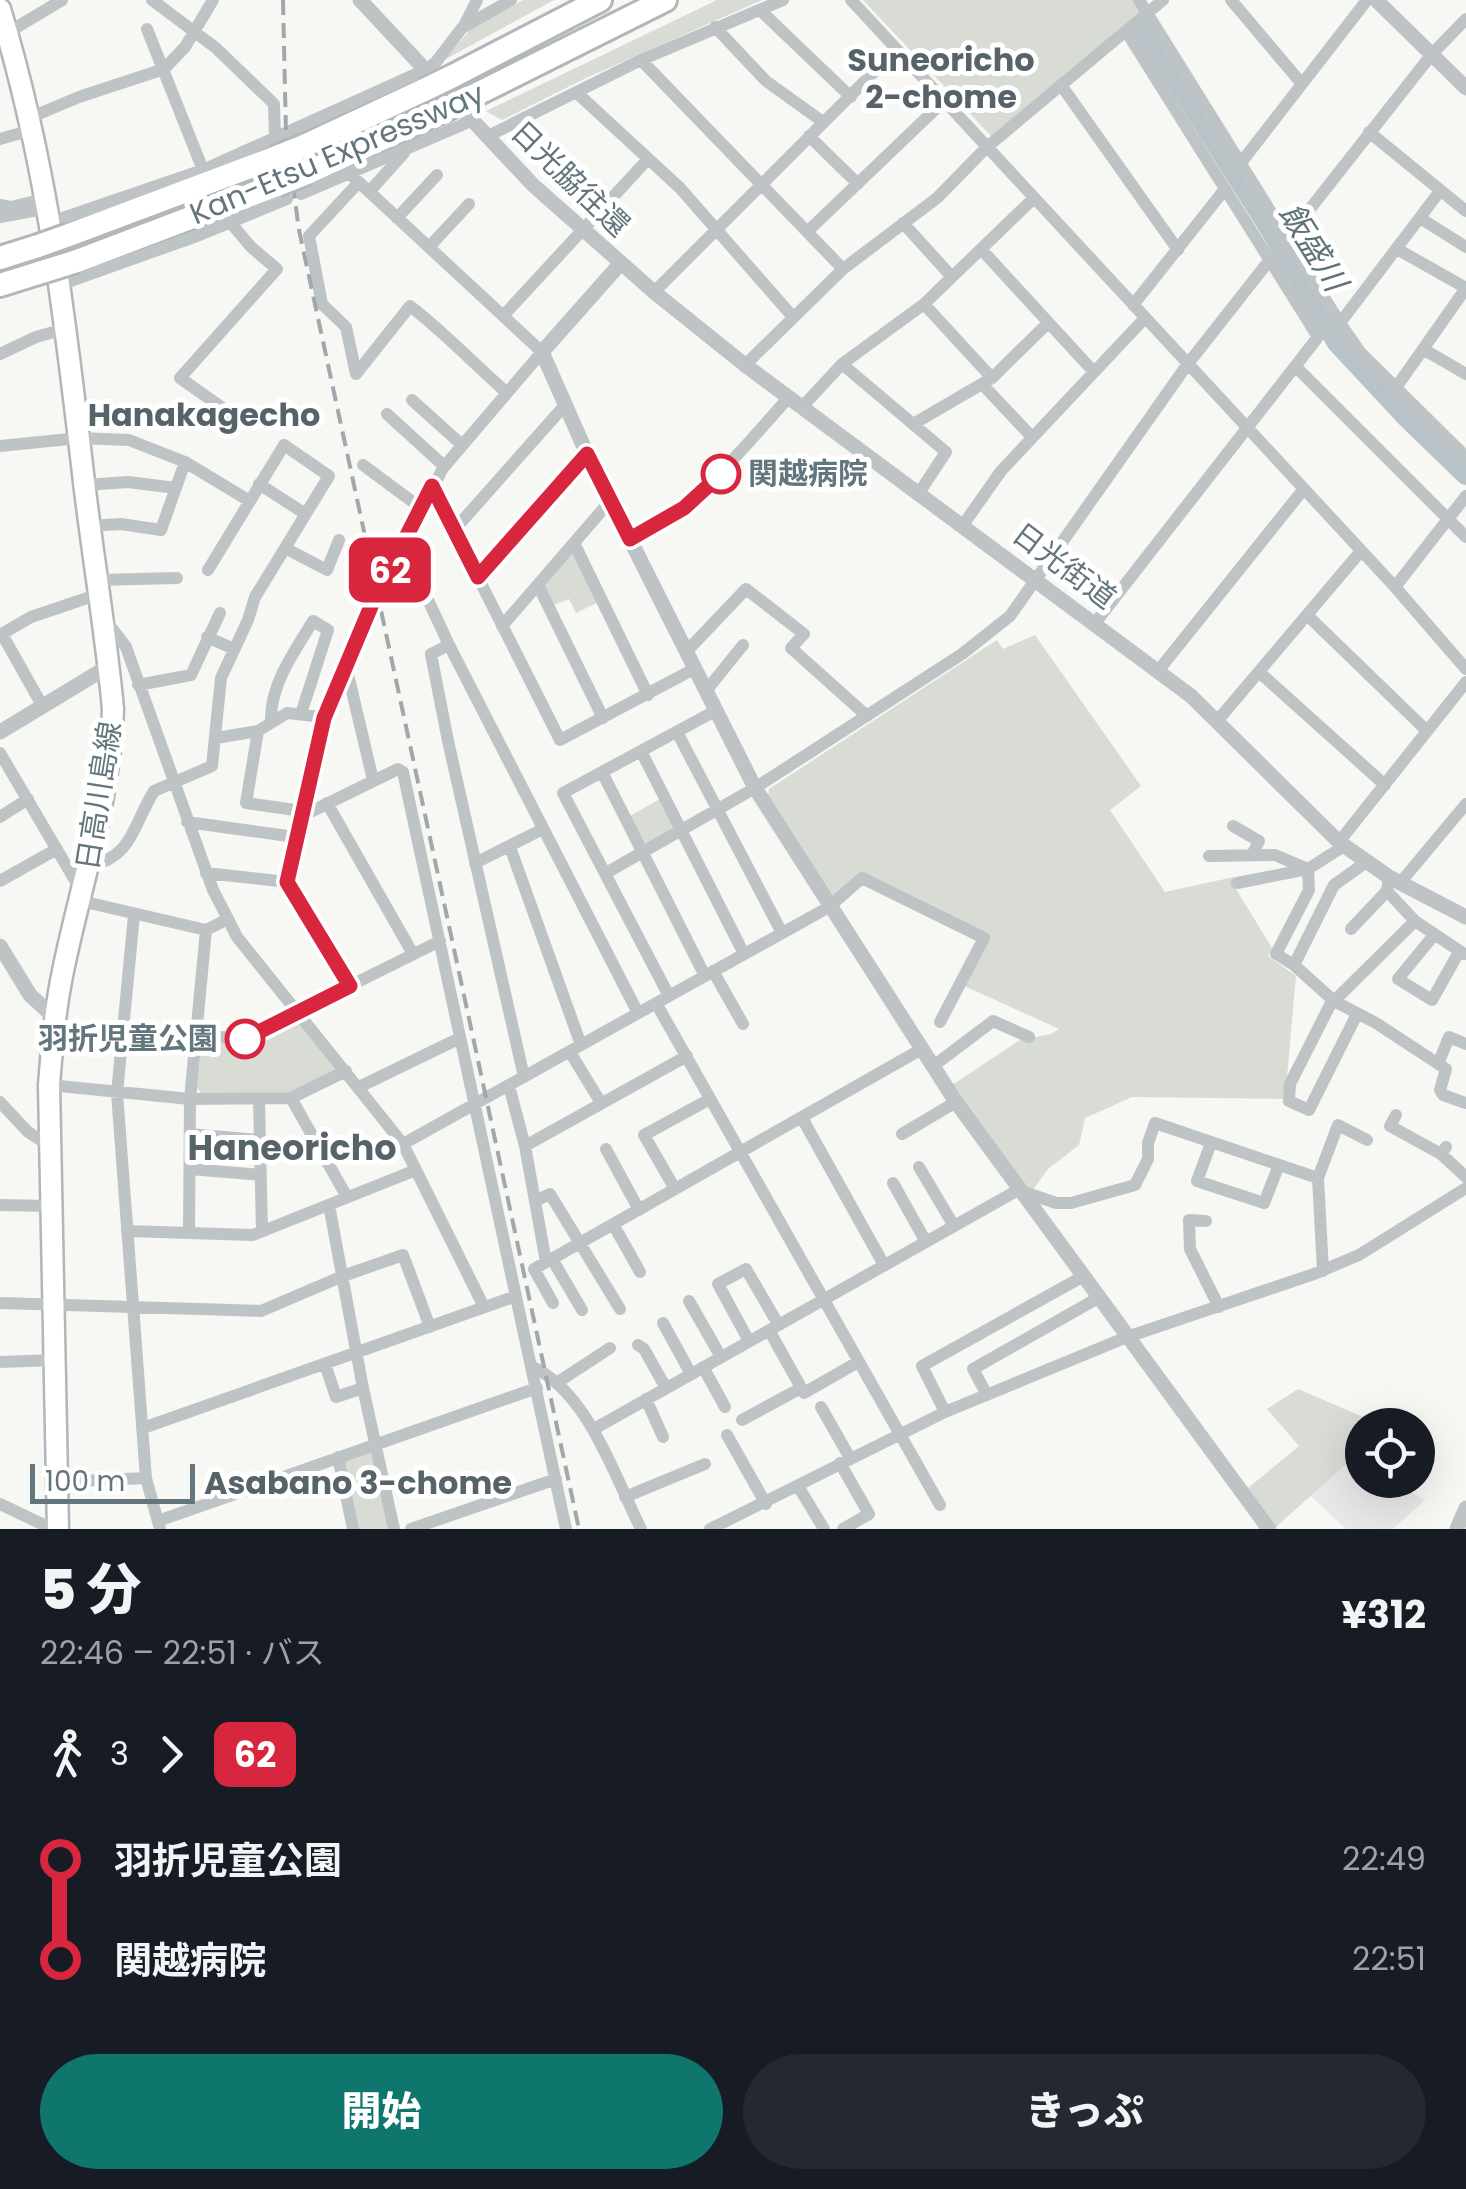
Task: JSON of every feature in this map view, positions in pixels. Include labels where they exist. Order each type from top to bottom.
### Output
[{"type":"highway","name":"Kan-Etsu Expressway","points":[[0,258],[304,146],[453,76],[600,0]]},
{"type":"highway","name":"Kan-Etsu Expressway","points":[[0,285],[53,278],[292,179],[473,96],[665,0]]},
{"type":"main road","name":"日高川島線","points":[[0,9],[50,210],[53,278],[68,328],[113,709],[111,758],[54,1018],[49,1085],[58,1528]]},
{"type":"street","points":[[5,38],[62,0]]},
{"type":"street","points":[[152,0],[194,31],[274,104],[275,139]]},
{"type":"street","points":[[0,139],[79,97],[164,69],[213,0]]},
{"type":"street","name":"日光脇往還","points":[[360,0],[471,122],[620,264]]},
{"type":"street","points":[[0,217],[50,210],[203,170],[275,139],[425,70],[462,28],[477,0]]},
{"type":"street","points":[[462,28],[511,0]]},
{"type":"street","points":[[486,137],[641,60],[783,0]]},
{"type":"street","points":[[850,0],[1395,587],[1466,669]]},
{"type":"street","points":[[1139,0],[1360,352],[1466,457]]},
{"type":"street","points":[[744,365],[843,268],[937,198],[987,147],[1163,0]]},
{"type":"street","points":[[1231,0],[1302,84]]},
{"type":"street","points":[[1240,164],[1367,0]]},
{"type":"street","points":[[1376,0],[1466,88]]},
{"type":"street","points":[[761,10],[850,96]]},
{"type":"street","points":[[606,874],[755,788],[989,635],[1010,616],[1187,365],[1369,132],[1432,54],[1466,19]]},
{"type":"street","points":[[716,28],[766,82],[824,122]]},
{"type":"street","points":[[147,29],[203,170]]},
{"type":"street","points":[[1095,623],[1318,337],[1126,31]]},
{"type":"street","points":[[654,292],[896,50]]},
{"type":"street","points":[[641,60],[843,268]]},
{"type":"street","points":[[1061,85],[1178,250]]},
{"type":"street","points":[[578,93],[680,188],[792,317]]},
{"type":"street","points":[[808,231],[944,101]]},
{"type":"street","points":[[471,122],[409,147],[359,183],[310,236],[322,304],[346,327],[356,374],[410,306],[507,393]]},
{"type":"street","points":[[1369,132],[1466,211]]},
{"type":"street","points":[[809,136],[858,184]]},
{"type":"street","points":[[53,278],[230,222],[294,196],[359,183],[409,147]]},
{"type":"street","points":[[504,315],[648,159]]},
{"type":"street","points":[[398,218],[437,175]]},
{"type":"street","points":[[359,183],[542,352],[587,454],[755,788],[956,1102],[1269,1529]]},
{"type":"street","points":[[1133,305],[1224,189]]},
{"type":"street","points":[[1340,324],[1440,191]]},
{"type":"street","points":[[630,539],[660,524],[703,492],[796,402],[924,304],[1034,198]]},
{"type":"street","points":[[428,247],[469,204]]},
{"type":"street","points":[[0,205],[50,210]]},
{"type":"street","points":[[1420,218],[1466,247]]},
{"type":"street","points":[[230,222],[277,269],[180,378],[231,414]]},
{"type":"street","points":[[904,224],[952,277]]},
{"type":"street","points":[[981,249],[1093,371]]},
{"type":"street","points":[[1394,388],[1466,288],[1397,249]]},
{"type":"street","points":[[350,986],[287,882],[324,718],[444,466],[620,264]]},
{"type":"street","name":"日光街道","points":[[620,264],[744,365],[1158,671],[1218,720],[1342,844],[1392,884],[1466,917]]},
{"type":"street","points":[[924,304],[1032,436]]},
{"type":"street","points":[[963,525],[1001,471],[1145,318]]},
{"type":"street","points":[[915,423],[987,381],[1048,323]]},
{"type":"street","points":[[0,354],[36,337],[68,328]]},
{"type":"street","points":[[1423,349],[1466,374]]},
{"type":"street","points":[[842,364],[946,452],[919,493]]},
{"type":"street","points":[[1295,366],[1466,536]]},
{"type":"street","points":[[412,400],[462,445]]},
{"type":"street","points":[[455,530],[566,404]]},
{"type":"street","points":[[386,414],[444,466]]},
{"type":"street","points":[[0,446],[80,438],[129,440],[184,462],[248,500]]},
{"type":"street","points":[[85,883],[115,858],[139,823],[154,791],[212,766],[220,678],[248,620],[254,597],[329,476],[284,445],[208,570]]},
{"type":"street","points":[[478,577],[587,454]]},
{"type":"street","points":[[90,526],[121,524],[161,530],[184,462]]},
{"type":"street","points":[[362,465],[421,508]]},
{"type":"street","points":[[85,485],[128,482],[176,488]]},
{"type":"street","points":[[259,484],[304,513]]},
{"type":"street","points":[[432,486],[560,740],[694,669]]},
{"type":"street","points":[[1158,671],[1303,490]]},
{"type":"street","points":[[1395,587],[1466,496]]},
{"type":"street","points":[[502,626],[610,500]]},
{"type":"street","points":[[285,548],[327,570],[339,540]]},
{"type":"street","points":[[574,542],[648,695]]},
{"type":"street","points":[[403,546],[449,645],[638,1013]]},
{"type":"street","points":[[1218,720],[1361,551]]},
{"type":"street","points":[[43,707],[1,634],[98,588],[177,578]]},
{"type":"street","points":[[538,584],[603,718]]},
{"type":"street","points":[[686,652],[746,589],[804,634],[791,648],[867,716]]},
{"type":"street","points":[[138,685],[191,675],[220,613]]},
{"type":"street","points":[[1307,615],[1427,732]]},
{"type":"street","points":[[102,616],[126,647],[206,873],[238,937],[404,1144],[484,1307]]},
{"type":"street","points":[[270,721],[270,706],[285,667],[314,621],[328,630],[301,714]]},
{"type":"street","points":[[208,636],[234,649]]},
{"type":"street","points":[[449,645],[432,654],[524,1077]]},
{"type":"street","points":[[706,691],[742,645]]},
{"type":"street","points":[[0,732],[109,666]]},
{"type":"street","points":[[346,666],[372,780]]},
{"type":"street","points":[[1259,672],[1385,785]]},
{"type":"street","points":[[1237,883],[1308,869],[1342,844],[1466,682]]},
{"type":"street","points":[[715,711],[563,793],[606,874],[686,1056],[940,1505]]},
{"type":"street","points":[[216,738],[258,730],[287,713],[324,718]]},
{"type":"street","points":[[258,730],[246,803],[301,814],[398,768],[403,772],[566,1529]]},
{"type":"street","points":[[678,732],[782,933]]},
{"type":"street","points":[[641,751],[744,954]]},
{"type":"street","points":[[0,753],[76,882],[85,883],[134,915],[206,930],[228,918]]},
{"type":"street","points":[[602,772],[709,974],[743,1024]]},
{"type":"street","points":[[0,817],[28,800]]},
{"type":"street","points":[[327,803],[413,954]]},
{"type":"street","points":[[1351,928],[1466,804]]},
{"type":"street","points":[[187,822],[295,838]]},
{"type":"street","points":[[1233,826],[1260,840],[1253,854]]},
{"type":"street","points":[[475,863],[543,829]]},
{"type":"street","points":[[510,846],[576,1048],[601,1102]]},
{"type":"street","points":[[0,881],[57,849]]},
{"type":"street","points":[[1209,856],[1275,855],[1308,869]]},
{"type":"street","points":[[1294,965],[1334,885],[1366,862]]},
{"type":"street","points":[[1308,869],[1309,890],[1276,954],[1334,1001],[1446,1069],[1440,1090],[1466,1103]]},
{"type":"street","points":[[206,873],[287,882]]},
{"type":"street","points":[[404,1144],[829,907],[862,878],[984,938],[940,1022]]},
{"type":"street","points":[[1392,884],[1415,920],[1463,954],[1432,1000],[1398,979],[1434,935]]},
{"type":"street","points":[[134,915],[117,1094],[146,1478],[159,1525],[537,1388]]},
{"type":"street","points":[[1357,1014],[1309,1110],[1289,1102],[1290,1084],[1334,1001],[1415,920]]},
{"type":"street","points":[[189,1233],[190,1099],[206,930]]},
{"type":"street","points":[[196,1035],[243,1040],[440,941]]},
{"type":"street","points":[[0,946],[30,995],[54,1018]]},
{"type":"street","points":[[932,1067],[993,1021],[1028,1037]]},
{"type":"street","points":[[359,1086],[460,1038]]},
{"type":"street","points":[[1438,1064],[1449,1038],[1466,1044]]},
{"type":"street","points":[[552,1302],[534,1269],[920,1050]]},
{"type":"street","points":[[524,1146],[686,1056]]},
{"type":"street","points":[[49,1085],[190,1099],[291,1098],[346,1072]]},
{"type":"street","points":[[509,1086],[549,1260],[582,1310]]},
{"type":"street","points":[[291,1098],[347,1197]]},
{"type":"street","points":[[674,1189],[644,1135],[710,1098]]},
{"type":"street","points":[[259,1099],[262,1231]]},
{"type":"street","points":[[0,1102],[28,1132],[48,1145]]},
{"type":"street","points":[[902,1134],[956,1102]]},
{"type":"street","points":[[1396,1115],[1390,1126],[1444,1150],[1466,1177]]},
{"type":"street","points":[[802,1118],[884,1265]]},
{"type":"street","points":[[594,1429],[1018,1190],[1056,1203],[1070,1203],[1135,1185],[1148,1159],[1155,1123],[1318,1178]]},
{"type":"street","points":[[1323,1271],[1318,1178],[1338,1126],[1367,1140]]},
{"type":"street","points":[[190,1134],[260,1140]]},
{"type":"street","points":[[1211,1144],[1198,1181],[1264,1203],[1279,1164]]},
{"type":"street","points":[[606,1150],[639,1210]]},
{"type":"street","points":[[919,1167],[954,1226]]},
{"type":"street","points":[[190,1169],[260,1176]]},
{"type":"street","points":[[127,1232],[253,1235],[416,1170]]},
{"type":"street","points":[[893,1183],[926,1242]]},
{"type":"street","points":[[710,1529],[946,1412],[1127,1337],[1323,1271],[1359,1255],[1466,1188]]},
{"type":"street","points":[[536,1202],[550,1194],[620,1309]]},
{"type":"street","points":[[0,1205],[50,1206]]},
{"type":"street","points":[[330,1205],[356,1354],[394,1529]]},
{"type":"street","points":[[1206,1221],[1189,1220],[1190,1249],[1220,1306]]},
{"type":"street","points":[[614,1224],[640,1272]]},
{"type":"street","points":[[0,1303],[261,1311],[403,1255],[430,1327]]},
{"type":"street","points":[[749,1341],[718,1284],[746,1269],[804,1393],[858,1362]]},
{"type":"street","points":[[946,1412],[922,1366],[1082,1277]]},
{"type":"street","points":[[143,1428],[516,1296]]},
{"type":"street","points":[[973,1369],[1098,1298]]},
{"type":"street","points":[[689,1302],[721,1357]]},
{"type":"street","points":[[663,1322],[725,1407]]},
{"type":"street","points":[[638,1344],[666,1388]]},
{"type":"street","points":[[959,1346],[987,1395]]},
{"type":"street","points":[[558,1382],[610,1348]]},
{"type":"street","points":[[0,1362],[56,1360]]},
{"type":"street","points":[[325,1364],[336,1398],[363,1388]]},
{"type":"street","points":[[531,1366],[558,1382],[580,1406],[641,1529]]},
{"type":"street","points":[[742,1420],[801,1388]]},
{"type":"street","points":[[646,1399],[663,1437]]},
{"type":"street","points":[[821,1407],[870,1514],[843,1529]]},
{"type":"street","points":[[727,1435],[766,1504]]},
{"type":"street","points":[[338,1458],[353,1529]]},
{"type":"street","points":[[626,1497],[705,1464]]},
{"type":"street","points":[[58,1482],[146,1478]]},
{"type":"street","points":[[412,1529],[556,1479]]},
{"type":"street","points":[[798,1486],[824,1529]]},
{"type":"street","points":[[0,1504],[58,1528]]},
{"type":"street","points":[[1456,1529],[1466,1508]]},
{"type":"shaded area","points":[[523,0],[554,0],[444,60],[471,29]]},
{"type":"shaded area","points":[[717,0],[762,0],[502,120],[486,111]]},
{"type":"shaded area","points":[[863,0],[1134,0],[1141,11],[992,137]]},
{"type":"shaded area","points":[[574,552],[599,602],[576,613],[569,599],[553,605],[544,585]]},
{"type":"shaded area","points":[[1035,635],[1141,786],[1110,810],[1165,892],[1234,877],[1236,889],[1272,948],[1268,956],[1296,976],[1285,1099],[1132,1097],[1085,1118],[1079,1145],[1048,1169],[1033,1190],[1022,1186],[952,1085],[1020,1040],[1059,1029],[960,984],[983,938],[863,878],[835,903],[768,796],[769,789],[997,640],[1003,649]]},
{"type":"shaded area","points":[[662,798],[674,829],[642,842],[628,817]]},
{"type":"shaded area","name":"羽折児童公園","points":[[296,1017],[340,1070],[289,1092],[201,1093],[197,1088],[202,1040],[244,1043]]},
{"type":"shaded area","points":[[1298,1389],[1345,1409],[1345,1465],[1276,1527],[1248,1488],[1299,1446],[1267,1409]]},
{"type":"shaded area","points":[[369,1451],[373,1454],[389,1529],[356,1529],[344,1460]]},
{"type":"shaded area","points":[[1345,1465],[1345,1498],[1425,1500],[1393,1529],[1346,1529],[1311,1496]]},
{"type":"waterway","name":"飯盛川","points":[[1141,26],[1337,343],[1466,475]]},
{"type":"railway","points":[[283,0],[286,134],[299,230],[579,1529]]},
{"type":"bus line","name":"62","points":[[245,1039],[350,986],[287,882],[324,718],[372,604],[432,486],[478,577],[587,454],[630,539],[684,508],[721,474]]},
{"type":"place","name":"関越病院","points":[[721,474]]},
{"type":"place","name":"羽折児童公園","points":[[245,1039]]},
{"type":"district","name":"Suneoricho 2-chome","points":[[941,78]]},
{"type":"district","name":"Hanakagecho","points":[[204,415]]},
{"type":"district","name":"Haneoricho","points":[[292,1148]]},
{"type":"district","name":"Asabano 3-chome","points":[[358,1483]]}]
